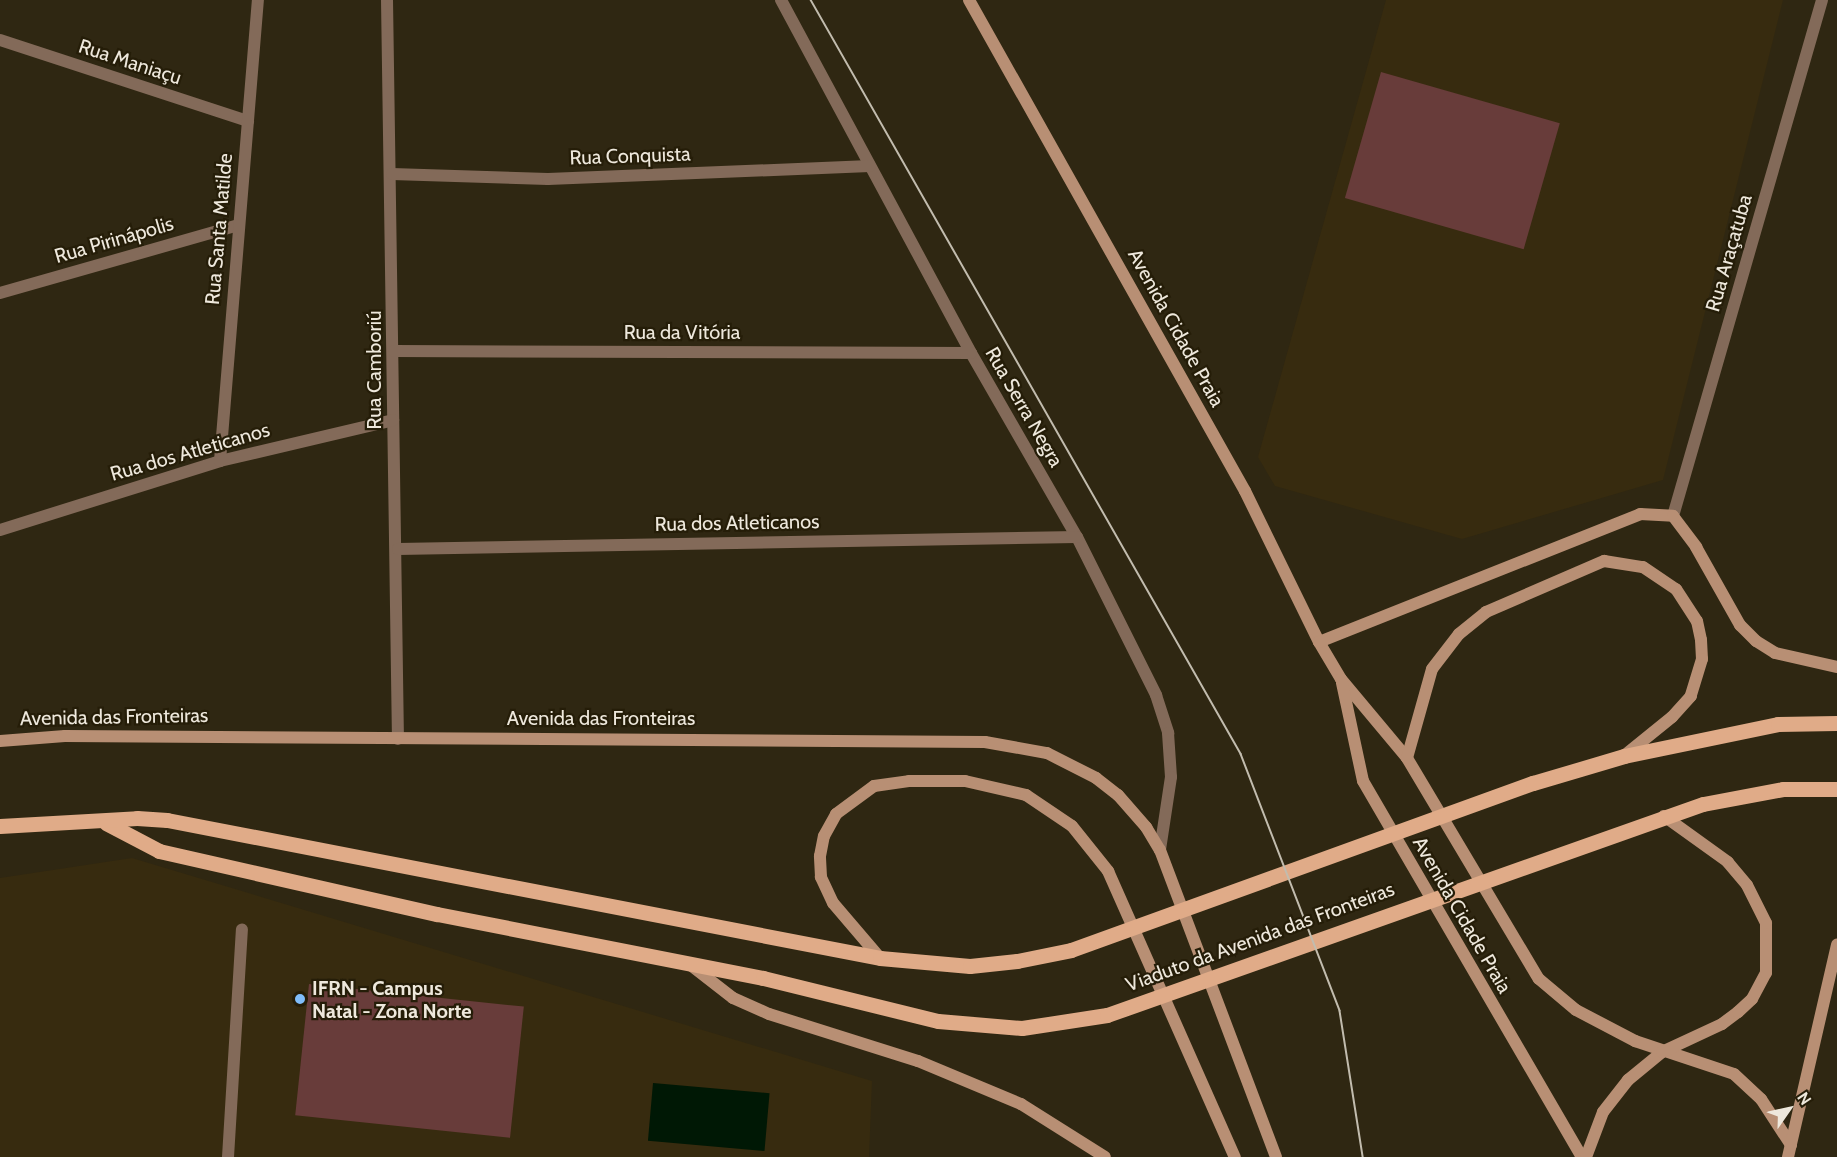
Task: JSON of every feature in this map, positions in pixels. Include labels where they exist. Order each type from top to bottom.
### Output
[{"type":"main road","name":"Avenida Cidade Praia","points":[[969,0],[1245,491],[1319,642],[1341,679],[1407,758],[1539,979],[1576,1010],[1662,1052],[1734,1074],[1761,1100],[1789,1151]]},
{"type":"main road","points":[[1319,642],[1640,514],[1673,516],[1696,547],[1740,625],[1756,641],[1775,653],[1837,667]]},
{"type":"main road","points":[[1407,758],[1432,669],[1459,634],[1486,612],[1604,561],[1643,567],[1676,588],[1692,612],[1701,640],[1702,659],[1691,696],[1672,717],[1624,756]]},
{"type":"main road","name":"Avenida Cidade Praia","points":[[1341,679],[1363,781],[1584,1157]]},
{"type":"main road","points":[[0,826],[106,823],[137,818],[206,826],[698,920],[880,958],[970,966],[1017,961],[1071,950],[1533,783],[1624,756],[1778,724],[1837,723]]},
{"type":"main road","name":"Avenida das Fronteiras","points":[[0,741],[65,736],[1018,745],[1047,753],[1096,778],[1134,811],[1160,850],[1276,1157]]},
{"type":"main road","points":[[880,958],[833,903],[821,878],[820,856],[824,836],[836,814],[874,786],[909,780],[965,781],[1026,795],[1072,826],[1094,850],[1115,884],[1235,1157]]},
{"type":"main road","name":"Viaduto da Avenida das Fronteiras","points":[[688,963],[982,1027],[1042,1026],[1107,1015],[1664,816],[1744,794],[1783,789],[1837,789]]},
{"type":"main road","points":[[1584,1157],[1612,1097],[1662,1052],[1722,1024],[1752,999],[1766,973],[1769,948],[1766,923],[1746,885],[1728,862],[1664,816]]},
{"type":"main road","points":[[106,823],[159,851],[437,914],[688,963],[733,998],[769,1014],[918,1060],[1022,1104],[1105,1157]]},
{"type":"main road","points":[[1789,1151],[1837,945]]},
{"type":"street","name":"Rua Santa Matilde","points":[[220,461],[258,0]]},
{"type":"street","name":"Rua Camboriú","points":[[387,0],[392,174],[393,420],[398,549],[398,739]]},
{"type":"street","name":"Rua Serra Negra","points":[[781,0],[971,353],[1077,537],[1156,695],[1168,733],[1171,777],[1160,850]]},
{"type":"street","name":"Rua Araçatuba","points":[[1673,516],[1822,0]]},
{"type":"street","name":"Rua Maniaçu","points":[[0,40],[248,121]]},
{"type":"street","name":"Rua Conquista","points":[[392,174],[548,179],[870,166]]},
{"type":"street","name":"Rua Pirinápolis","points":[[0,293],[239,225]]},
{"type":"street","name":"Rua da Vitória","points":[[394,351],[971,353]]},
{"type":"street","name":"Rua dos Atleticanos","points":[[0,530],[220,461],[393,420]]},
{"type":"street","name":"Rua dos Atleticanos","points":[[398,549],[1077,537]]},
{"type":"street","points":[[228,1157],[242,929]]},
{"type":"shaded area","points":[[1386,0],[1783,0],[1663,480],[1462,539],[1275,486],[1258,457]]},
{"type":"shaded area","points":[[1381,72],[1560,123],[1524,249],[1345,198]]},
{"type":"shaded area","name":"IFRN - Campus Natal - Zona Norte","points":[[132,858],[872,1081],[869,1157],[0,1157],[0,878]]},
{"type":"shaded area","points":[[309,984],[524,1007],[510,1138],[295,1115]]},
{"type":"shaded area","points":[[653,1083],[770,1093],[764,1151],[648,1141]]},
{"type":"tram line","points":[[811,0],[1241,754],[1340,1011],[1363,1157]]},
{"type":"place","name":"IFRN - Campus Natal - Zona Norte","points":[[300,999]]}]
